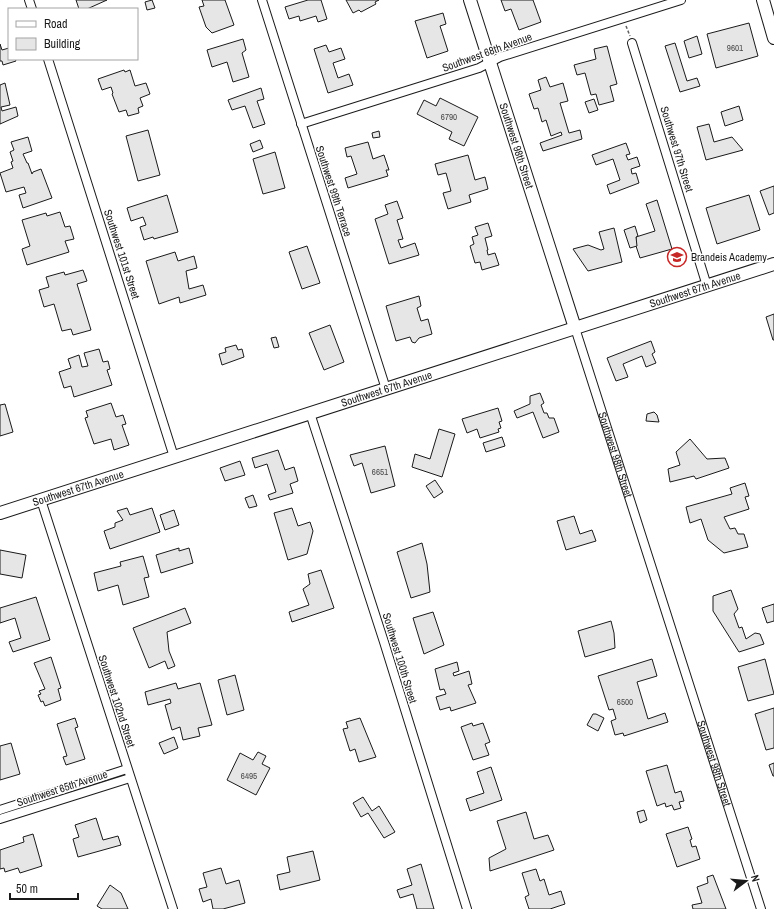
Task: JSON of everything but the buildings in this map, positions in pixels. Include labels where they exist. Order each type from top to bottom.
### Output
[{"type":"main road","name":"Southwest 98th Street","points":[[470,0],[575,328]]},
{"type":"main road","points":[[763,0],[774,38]]},
{"type":"main road","name":"Southwest 67th Avenue","points":[[0,513],[774,264]]},
{"type":"street","name":"Southwest 99th Terrace","points":[[262,0],[386,389]]},
{"type":"street","name":"Southwest 68th Avenue","points":[[301,124],[479,68],[490,62],[681,0]]},
{"type":"street","name":"Southwest 97th Street","points":[[632,43],[707,286]]},
{"type":"street","name":"Southwest 101st Street","points":[[48,60],[174,457]]},
{"type":"street","name":"Southwest 98th Street","points":[[575,328],[761,909]]},
{"type":"street","name":"Southwest 100th Street","points":[[310,413],[382,635],[467,909]]},
{"type":"street","name":"Southwest 102nd Street","points":[[40,500],[173,909]]},
{"type":"street","name":"Southwest 65th Avenue","points":[[0,810],[129,774]]},
{"type":"street","name":"Southwest 65th Avenue","points":[[0,819],[129,774]]},
{"type":"path","points":[[624,18],[632,43]]},
{"type":"place","name":"Brandeis Academy","points":[[677,257]]}]
